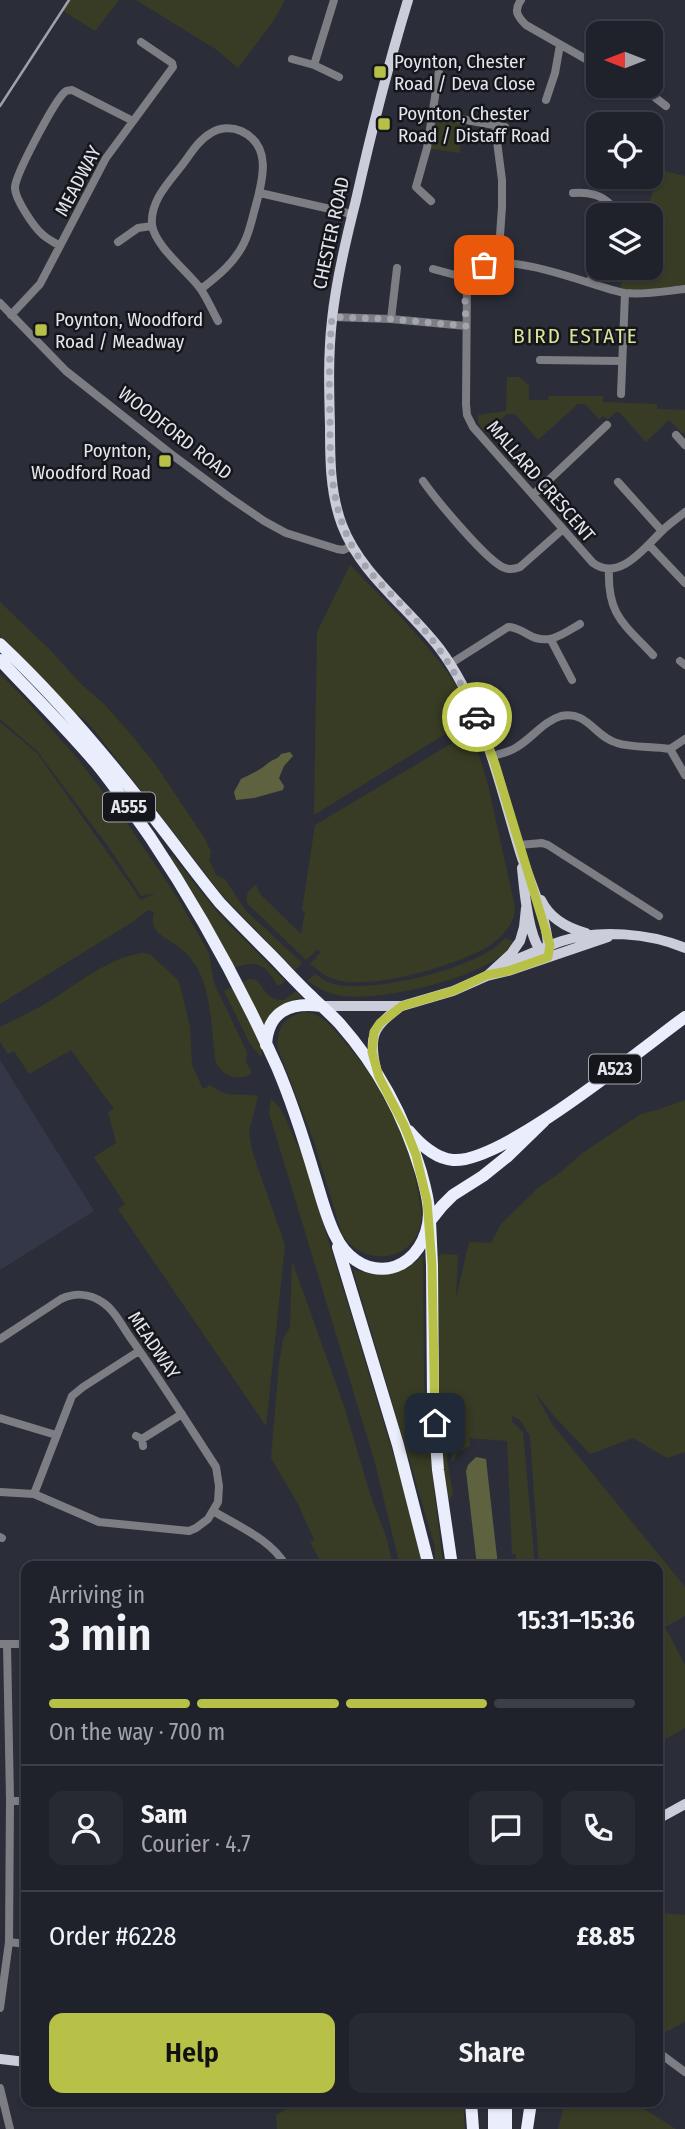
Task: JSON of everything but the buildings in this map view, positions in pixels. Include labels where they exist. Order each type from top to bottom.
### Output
[{"type":"highway","name":"A555","points":[[0,644],[33,675],[98,747],[221,903],[354,1040],[379,1077],[404,1125],[424,1181],[430,1221],[433,1399],[438,1470],[451,1561]]},
{"type":"highway","name":"A555","points":[[0,660],[97,764],[131,810],[200,915],[236,980],[292,1107],[335,1237],[398,1445],[428,1561]]},
{"type":"highway","points":[[266,1045],[271,1024],[282,1011],[301,1006],[321,1006]]},
{"type":"highway","name":"A523","points":[[404,1125],[424,1146],[452,1160],[486,1152],[544,1121],[685,1017]]},
{"type":"highway","name":"A523","points":[[432,1251],[438,1226],[444,1215],[544,1121]]},
{"type":"highway","name":"A523","points":[[430,1221],[453,1195],[483,1176]]},
{"type":"highway","name":"A555","points":[[335,1237],[352,1260],[378,1268],[390,1267],[417,1253],[430,1221]]},
{"type":"highway","points":[[471,2107],[473,2129]]},
{"type":"highway","points":[[494,2107],[495,2129]]},
{"type":"highway","points":[[506,2107],[506,2129]]},
{"type":"highway","points":[[527,2129],[530,2107]]},
{"type":"main road","name":"CHESTER ROAD","points":[[408,0],[370,137],[332,317],[329,377],[331,472],[335,501],[352,546],[370,571],[426,631],[450,664],[479,720],[550,945],[548,957]]},
{"type":"main road","name":"CHESTER ROAD","points":[[520,850],[526,908],[539,950]]},
{"type":"main road","points":[[530,878],[544,906],[567,927],[590,934],[657,939],[685,948]]},
{"type":"main road","points":[[487,975],[511,954],[520,941],[526,908]]},
{"type":"main road","points":[[497,966],[550,945],[590,934]]},
{"type":"main road","points":[[321,1006],[402,1006],[453,991],[487,975],[508,971],[612,936]]},
{"type":"main road","points":[[539,950],[548,957]]},
{"type":"main road","points":[[379,1077],[372,1052],[374,1032],[380,1023],[402,1006]]},
{"type":"main road","points":[[663,1816],[685,1804]]},
{"type":"main road","points":[[0,2059],[21,2061]]},
{"type":"street","points":[[314,65],[334,0]]},
{"type":"street","points":[[521,0],[516,11],[526,25],[586,59]]},
{"type":"street","name":"MEADWAY","points":[[11,315],[40,284],[106,158],[173,67],[175,62],[141,42]]},
{"type":"street","points":[[546,100],[560,45]]},
{"type":"street","points":[[292,59],[339,76]]},
{"type":"street","points":[[431,201],[416,187],[427,148],[439,71]]},
{"type":"street","points":[[60,246],[41,234],[17,199],[15,187],[19,171],[51,112],[66,91],[66,81]]},
{"type":"street","points":[[66,91],[76,92],[133,121]]},
{"type":"street","points":[[656,98],[666,106]]},
{"type":"street","points":[[433,114],[505,127]]},
{"type":"street","points":[[495,126],[502,180],[498,264]]},
{"type":"street","points":[[201,289],[217,277],[242,248],[260,193],[263,158],[258,145],[240,131],[230,128],[218,129],[199,143],[158,197],[152,210],[152,226],[158,239],[201,289],[218,321]]},
{"type":"street","points":[[260,193],[352,214]]},
{"type":"street","points":[[573,193],[595,194],[609,203]]},
{"type":"street","points":[[118,242],[138,228],[152,226]]},
{"type":"street","points":[[433,269],[460,276],[467,281],[478,267],[498,264],[539,268],[625,293],[685,289]]},
{"type":"street","points":[[391,319],[397,268]]},
{"type":"street","name":"MALLARD CRESCENT","points":[[467,281],[466,404],[469,420],[593,563],[609,569]]},
{"type":"street","points":[[621,394],[625,293]]},
{"type":"street","name":"WOODFORD ROAD","points":[[0,303],[66,371],[171,454],[264,521],[286,533],[337,549],[343,550],[352,546]]},
{"type":"street","points":[[332,317],[466,326]]},
{"type":"street","points":[[540,360],[622,361]]},
{"type":"street","points":[[533,495],[607,425]]},
{"type":"street","points":[[676,435],[685,446]]},
{"type":"street","points":[[423,481],[438,502],[495,564],[505,569],[520,567],[563,529]]},
{"type":"street","points":[[618,482],[662,531]]},
{"type":"street","points":[[653,655],[622,622],[611,605],[609,569],[624,565],[685,512]]},
{"type":"street","points":[[649,545],[685,583]]},
{"type":"street","points":[[450,664],[508,627],[514,627],[534,638],[551,640],[580,624]]},
{"type":"street","points":[[551,640],[572,680]]},
{"type":"street","points":[[492,756],[518,747],[551,721],[562,716],[585,719],[606,738],[616,743],[670,749]]},
{"type":"street","points":[[670,749],[685,739]]},
{"type":"street","points":[[670,749],[685,775]]},
{"type":"street","points":[[520,850],[542,843],[548,845],[659,916]]},
{"type":"street","name":"MEADWAY","points":[[0,1339],[53,1303],[70,1295],[91,1296],[108,1306],[216,1466],[219,1495],[214,1511]]},
{"type":"street","points":[[34,1494],[72,1396],[139,1351]]},
{"type":"street","points":[[140,1440],[181,1414]]},
{"type":"street","points":[[0,1418],[56,1435]]},
{"type":"street","points":[[0,1492],[34,1494],[99,1522],[173,1530],[189,1531],[196,1528],[214,1511],[267,1544],[284,1561]]},
{"type":"street","points":[[0,2008],[9,1942],[10,1801],[4,1644]]},
{"type":"street","points":[[10,1801],[21,1801]]},
{"type":"street","points":[[9,1942],[21,1943]]},
{"type":"street","points":[[663,2056],[685,2072]]},
{"type":"street","points":[[0,2088],[10,2129]]},
{"type":"shaded area","points":[[70,0],[119,0],[95,31],[62,10]]},
{"type":"shaded area","points":[[136,0],[285,0],[274,20],[238,68],[217,50]]},
{"type":"shaded area","points":[[433,114],[463,119],[460,153],[427,148]]},
{"type":"shaded area","points":[[663,171],[685,176],[685,289],[619,291],[623,280],[663,280],[663,203],[649,203],[654,189],[663,189]]},
{"type":"shaded area","points":[[507,377],[519,377],[529,385],[529,400],[548,400],[549,396],[603,396],[603,402],[657,404],[657,409],[685,410],[685,433],[669,420],[646,442],[619,412],[608,419],[603,416],[599,419],[585,404],[578,404],[538,440],[515,414],[507,414],[486,433],[478,423],[478,415],[506,411]]},
{"type":"shaded area","points":[[350,565],[437,658],[453,679],[463,698],[467,714],[463,723],[314,815],[317,632]]},
{"type":"shaded area","points":[[0,602],[104,704],[155,764],[205,839],[211,852],[209,860],[216,875],[225,879],[245,910],[302,963],[295,970],[222,895],[95,731],[72,711],[0,636]]},
{"type":"shaded area","points":[[0,674],[77,758],[127,823],[177,897],[209,953],[214,983],[247,1052],[246,1062],[252,1073],[232,1077],[223,1072],[216,1063],[208,997],[200,973],[185,952],[157,932],[153,924],[154,912],[148,910],[0,1004],[0,722],[37,753],[141,900],[156,893],[141,896],[108,846],[37,751],[0,719]]},
{"type":"shaded area","points":[[473,733],[476,735],[475,743],[487,781],[515,907],[510,924],[489,946],[457,961],[415,974],[372,982],[353,982],[337,980],[322,973],[310,963],[321,952],[317,950],[306,960],[248,904],[248,893],[256,885],[261,895],[301,934],[315,825]]},
{"type":"shaded area","points":[[290,752],[293,756],[284,766],[279,778],[284,786],[283,790],[236,800],[234,792],[241,779],[261,769],[281,754]]},
{"type":"shaded area","points":[[172,855],[218,913],[285,981],[281,985],[277,985],[265,968],[255,964],[234,968],[168,858]]},
{"type":"shaded area","points":[[505,938],[515,942],[503,955],[484,966],[461,976],[409,990],[383,995],[342,996],[307,981],[315,974],[331,983],[351,986],[398,982],[474,959]]},
{"type":"shaded area","points":[[144,953],[151,955],[179,981],[190,1027],[192,1065],[203,1089],[210,1085],[228,1094],[258,1096],[249,1132],[252,1151],[285,1245],[266,1426],[118,1209],[125,1204],[94,1157],[116,1143],[108,1112],[114,1109],[71,1050],[29,1074],[14,1051],[8,1054],[0,1042],[0,1027],[47,1003],[108,964]]},
{"type":"shaded area","points":[[249,979],[257,980],[274,999],[284,1000],[296,991],[303,998],[289,1001],[280,1007],[265,1028],[241,983]]},
{"type":"shaded area","points":[[232,987],[261,1045],[262,1058],[250,1044],[224,991]]},
{"type":"shaded area","points":[[306,1012],[327,1022],[357,1057],[381,1092],[408,1151],[421,1216],[418,1233],[400,1252],[375,1256],[351,1245],[342,1234],[313,1139],[278,1049],[283,1024],[292,1016]]},
{"type":"shaded area","points":[[0,1060],[94,1211],[0,1270]]},
{"type":"shaded area","points":[[271,1099],[281,1109],[301,1150],[404,1490],[423,1561],[399,1561],[375,1463],[269,1113]]},
{"type":"shaded area","points":[[685,1100],[685,1452],[667,1458],[633,1438],[590,1454],[534,1391],[552,1424],[685,1587],[685,1616],[665,1627],[685,1665],[685,1728],[663,1740],[663,1561],[539,1561],[530,1436],[520,1420],[512,1416],[512,1422],[523,1432],[535,1561],[513,1561],[516,1554],[512,1554],[507,1441],[469,1438],[470,1446],[458,1452],[452,1463],[453,1450],[464,1442],[464,1439],[450,1443],[447,1458],[453,1494],[448,1501],[445,1497],[438,1390],[438,1257],[442,1254],[458,1255],[456,1299],[469,1242],[491,1243],[501,1224],[538,1188],[581,1154],[641,1114]]},
{"type":"shaded area","points":[[423,1255],[424,1381],[442,1561],[435,1561],[435,1547],[353,1270],[372,1274],[391,1273]]},
{"type":"shaded area","points":[[292,1261],[344,1406],[392,1561],[320,1561],[310,1542],[314,1540],[298,1504],[271,1458],[279,1364],[283,1339],[290,1327]]},
{"type":"shaded area","points":[[476,1457],[486,1459],[497,1561],[476,1561],[466,1471]]},
{"type":"shaded area","points":[[663,1913],[685,1915],[685,2022],[663,2033]]},
{"type":"shaded area","points":[[290,2107],[463,2107],[465,2129],[277,2129],[276,2115]]},
{"type":"shaded area","points":[[564,2107],[641,2107],[676,2129],[558,2129]]},
{"type":"railway","points":[[0,106],[69,0]]},
{"type":"way so far","points":[[477,717],[450,664],[426,631],[370,571],[352,546],[342,524],[332,486],[329,377],[332,317],[466,326],[467,281],[473,271],[484,265]]},
{"type":"place","name":"Poynton, Chester Road / Deva Close","points":[[380,72]]},
{"type":"place","name":"Poynton, Chester Road / Distaff Road","points":[[384,124]]},
{"type":"place","name":"Poynton, Woodford Road / Meadway","points":[[41,330]]},
{"type":"place","name":"Poynton, Woodford Road","points":[[165,461]]},
{"type":"district","name":"BIRD ESTATE","points":[[576,336]]},
{"type":"route","points":[[435,1423],[430,1221],[424,1181],[404,1125],[379,1077],[372,1052],[374,1032],[380,1023],[402,1006],[453,991],[487,975],[508,971],[548,957],[550,945],[495,764],[477,717]]}]
